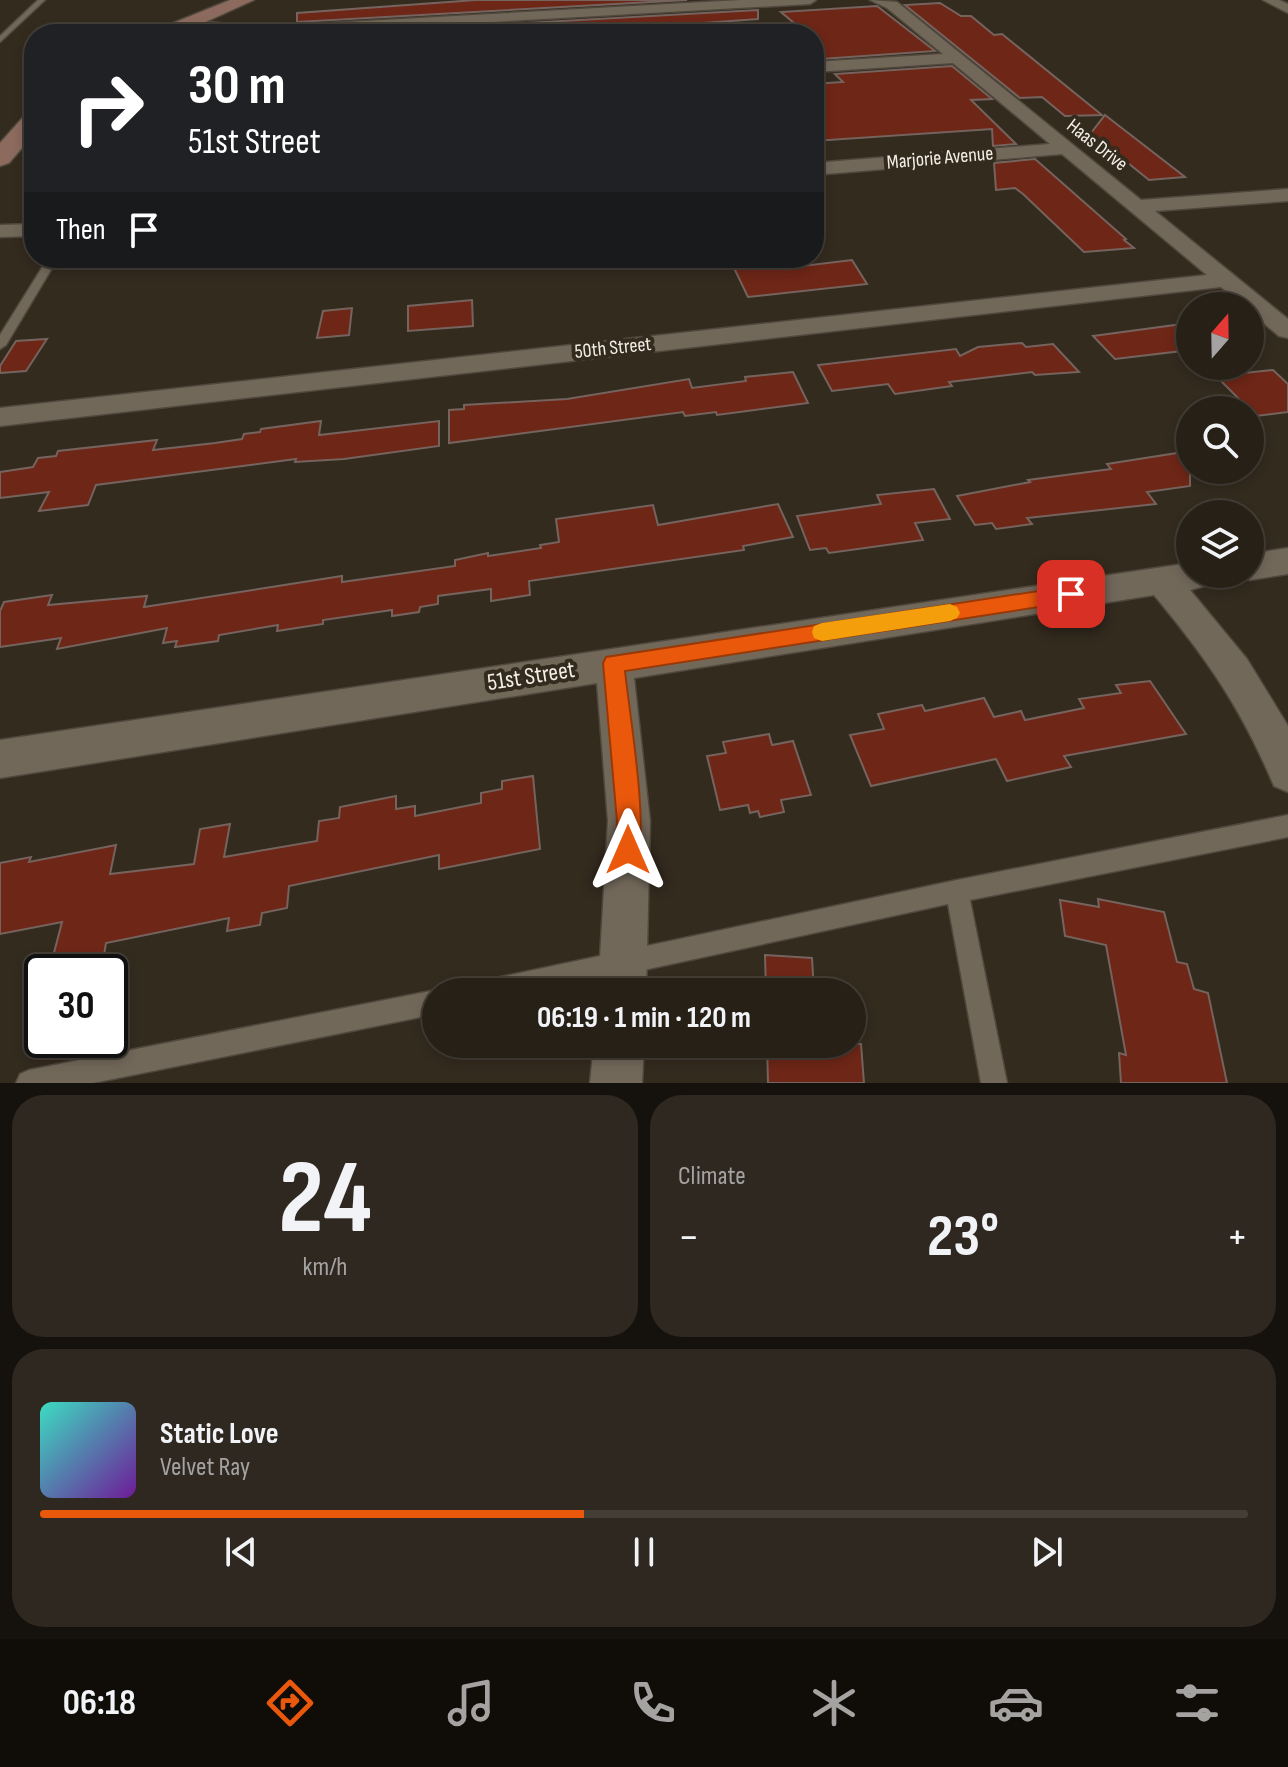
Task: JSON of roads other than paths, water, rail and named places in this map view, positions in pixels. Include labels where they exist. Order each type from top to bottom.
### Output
[{"type":"street","points":[[190,24],[245,0]]},
{"type":"street","points":[[382,24],[810,0]]},
{"type":"street","name":"Haas Drive","points":[[876,0],[892,5],[1288,331]]},
{"type":"street","points":[[1269,0],[1288,9]]},
{"type":"street","points":[[824,66],[954,58]]},
{"type":"street","points":[[0,158],[24,130]]},
{"type":"street","name":"Marjorie Avenue","points":[[824,168],[1065,148]]},
{"type":"street","points":[[1139,206],[1288,195]]},
{"type":"street","points":[[0,231],[24,230]]},
{"type":"street","name":"50th Street","points":[[0,417],[1226,280]]},
{"type":"street","points":[[1264,565],[1288,561]]},
{"type":"street","name":"51st Street","points":[[0,759],[1176,579]]},
{"type":"street","points":[[1162,581],[1235,667],[1281,751],[1288,772]]},
{"type":"street","points":[[614,663],[629,821],[623,978]]},
{"type":"street","points":[[616,1083],[618,1058]]},
{"type":"lane","points":[[0,40],[42,0]]},
{"type":"lane","points":[[0,345],[47,268]]},
{"type":"lane","points":[[623,978],[957,891],[1288,826]]},
{"type":"lane","points":[[957,891],[994,1083]]},
{"type":"lane","points":[[29,1083],[422,1005]]}]
